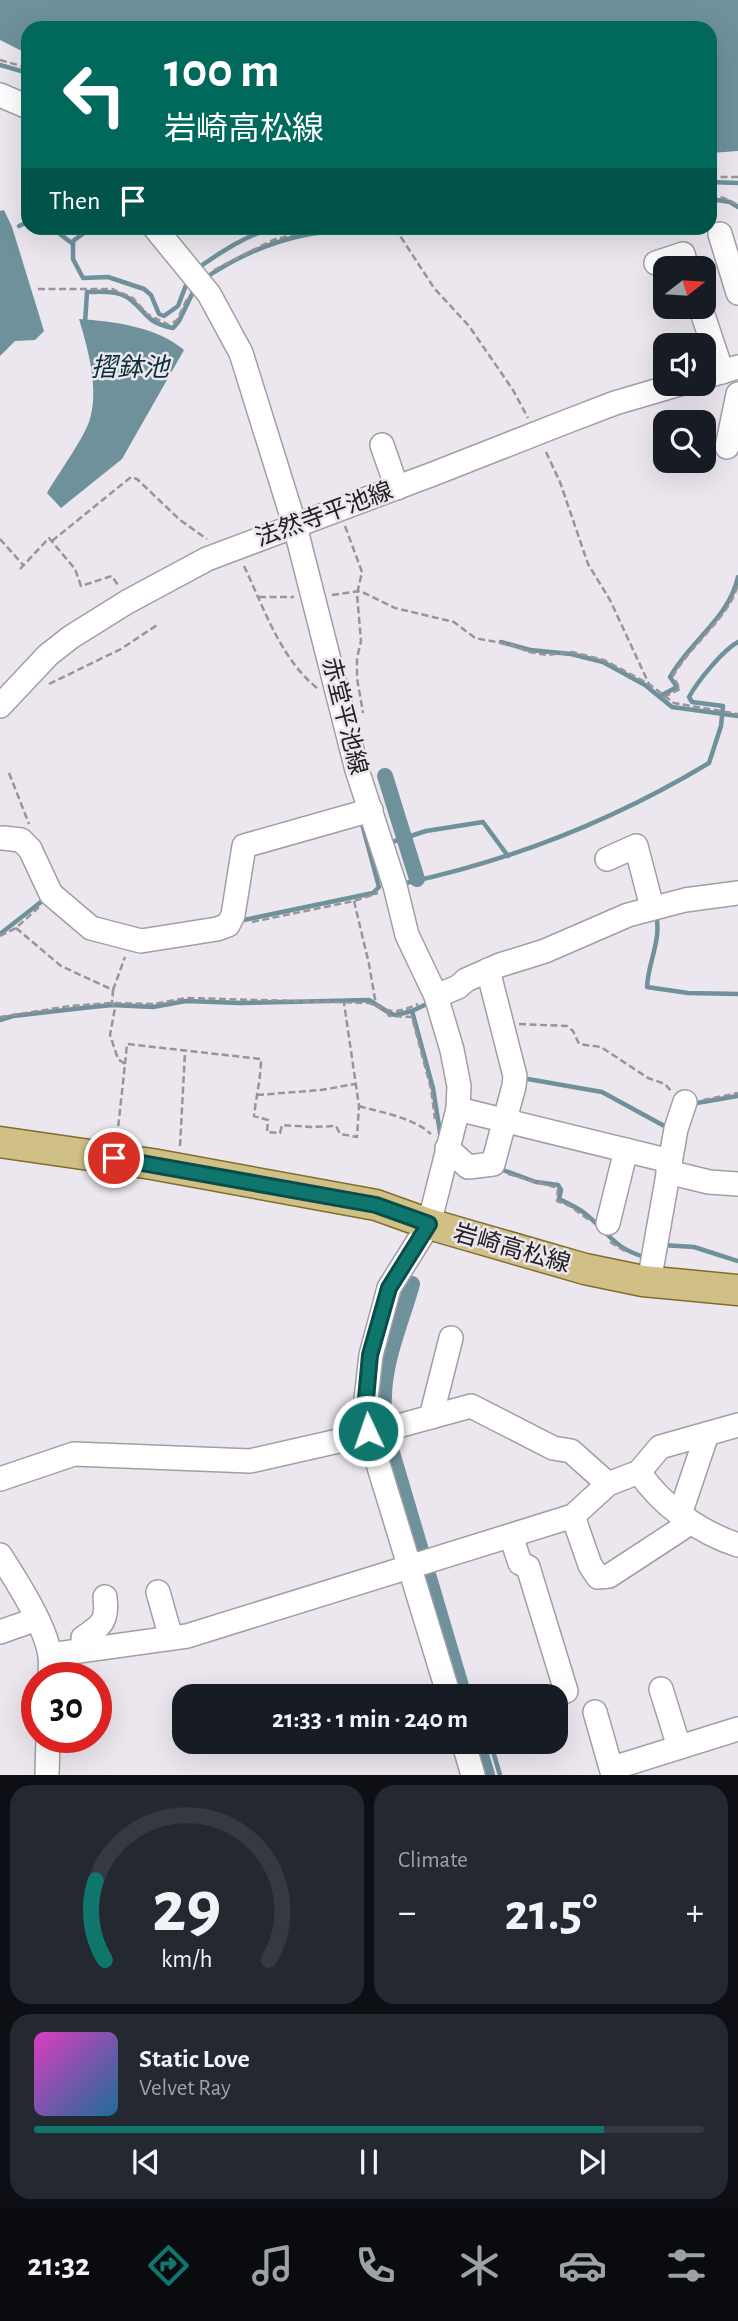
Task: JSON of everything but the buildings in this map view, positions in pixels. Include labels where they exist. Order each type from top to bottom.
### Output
[{"type":"main road","name":"岩崎高松線","points":[[0,1142],[114,1158],[376,1205],[429,1224],[573,1266],[651,1271],[738,1290]]},
{"type":"street","points":[[0,95],[21,104]]},
{"type":"street","points":[[720,234],[738,293]]},
{"type":"street","name":"赤堂平池線","points":[[161,235],[209,295],[241,353],[295,526],[346,731],[395,886],[407,935],[436,996],[452,1050],[459,1086],[458,1109],[443,1144],[429,1224],[389,1288],[370,1355],[366,1399],[379,1431],[420,1564],[446,1684]]},
{"type":"street","points":[[704,319],[721,372]]},
{"type":"street","name":"法然寺平池線","points":[[0,706],[48,654],[127,602],[180,572],[229,550],[591,412],[653,392]]},
{"type":"street","points":[[727,447],[738,394]]},
{"type":"street","points":[[382,445],[397,488]]},
{"type":"street","points":[[3,838],[21,841],[30,849],[51,894],[91,928],[141,941],[228,925],[233,915],[244,846],[371,810]]},
{"type":"street","points":[[607,859],[636,846],[652,907]]},
{"type":"street","points":[[436,996],[488,970],[544,951],[628,915],[685,900],[738,893]]},
{"type":"street","points":[[443,1144],[468,1167],[490,1165],[496,1159],[515,1076],[488,970]]},
{"type":"street","points":[[651,1271],[676,1129],[685,1102]]},
{"type":"street","points":[[458,1109],[626,1150],[709,1182],[738,1184]]},
{"type":"street","points":[[604,1230],[626,1150]]},
{"type":"street","points":[[431,1417],[451,1338]]},
{"type":"street","points":[[0,1479],[74,1454],[250,1461],[471,1406],[553,1448],[571,1451],[608,1484]]},
{"type":"street","points":[[50,1655],[187,1636],[573,1516],[608,1484],[639,1472],[660,1447],[738,1425]]},
{"type":"street","points":[[573,1516],[590,1565],[598,1577],[609,1576],[685,1518],[707,1434]]},
{"type":"street","points":[[639,1472],[649,1486],[685,1518],[738,1545]]},
{"type":"street","points":[[511,1536],[520,1563],[528,1567],[564,1684]]},
{"type":"street","points":[[0,1555],[37,1619],[50,1662]]},
{"type":"street","points":[[158,1592],[171,1638]]},
{"type":"street","points":[[85,1650],[83,1638],[102,1625],[107,1612],[105,1597]]},
{"type":"street","points":[[0,1632],[37,1619]]},
{"type":"street","points":[[661,1689],[679,1747]]},
{"type":"street","points":[[595,1712],[613,1771],[738,1729]]},
{"type":"street","points":[[47,1775],[48,1753]]},
{"type":"street","points":[[467,1754],[473,1775]]},
{"type":"path","points":[[0,60],[21,66]]},
{"type":"path","points":[[717,177],[738,177]]},
{"type":"path","points":[[717,197],[738,205]]},
{"type":"path","points":[[52,541],[131,477],[137,480],[180,520],[229,550],[259,597],[287,654],[304,678],[341,707]]},
{"type":"path","points":[[338,510],[362,572],[356,607],[361,641],[357,658],[357,678],[364,718],[363,726],[346,731]]},
{"type":"path","points":[[0,539],[22,568],[49,538],[75,569],[81,586],[112,576],[127,602]]},
{"type":"path","points":[[664,697],[680,689],[673,676],[699,639],[727,609],[738,584]]},
{"type":"path","points":[[259,597],[314,596],[360,591],[404,611],[454,622],[475,638],[512,645],[529,652],[547,655],[572,652],[604,660],[649,684],[674,703],[738,714]]},
{"type":"path","points":[[40,689],[121,649],[156,625]]},
{"type":"path","points":[[251,922],[354,901],[395,886]]},
{"type":"path","points":[[354,901],[376,1006]]},
{"type":"path","points":[[16,928],[61,966],[113,990]]},
{"type":"path","points":[[125,1063],[118,1059],[110,1035],[115,1008],[113,990],[126,953]]},
{"type":"path","points":[[387,1012],[404,1011],[436,996]]},
{"type":"path","points":[[0,1017],[13,1013],[113,1003],[154,1004],[186,998],[369,1003],[395,1018],[412,1017],[443,1144]]},
{"type":"path","points":[[114,1158],[127,1044],[261,1059],[254,1116],[268,1120],[267,1132],[280,1133],[282,1125],[311,1128],[330,1125],[336,1126],[340,1134],[357,1137],[359,1106],[344,1003]]},
{"type":"path","points":[[502,1024],[567,1026],[573,1031],[579,1044],[601,1047],[648,1078],[665,1084],[681,1103],[738,1093]]},
{"type":"path","points":[[177,1171],[185,1052]]},
{"type":"path","points":[[257,1095],[321,1090],[355,1084]]},
{"type":"path","points":[[359,1106],[421,1125],[443,1144]]},
{"type":"path","points":[[490,1165],[518,1178],[558,1188],[557,1201],[580,1212],[651,1271]]},
{"type":"water","points":[[0,0],[738,0],[738,151],[717,153],[717,21],[21,21],[21,50],[0,40]]},
{"type":"water","points":[[4,210],[12,227],[44,331],[35,340],[15,341],[0,356],[0,211]]},
{"type":"water","name":"摺鉢池","points":[[79,319],[106,321],[148,331],[184,350],[122,459],[61,508],[47,493],[86,430],[92,410],[93,384]]},
{"type":"waterway","points":[[0,65],[21,71]]},
{"type":"waterway","points":[[717,182],[738,183]]},
{"type":"waterway","points":[[717,200],[730,202],[738,207]]},
{"type":"waterway","points":[[61,235],[73,244]]},
{"type":"waterway","points":[[81,235],[73,241],[73,259],[83,278],[108,277],[144,289],[151,295],[159,314],[164,316],[178,306],[188,280]]},
{"type":"waterway","points":[[198,268],[254,235]]},
{"type":"waterway","points":[[205,278],[250,253],[307,235]]},
{"type":"waterway","points":[[85,323],[87,292],[104,292],[126,297],[153,321],[173,328],[194,290]]},
{"type":"waterway","points":[[660,696],[677,687],[670,677],[718,617],[733,592],[738,577]]},
{"type":"waterway","points":[[501,642],[530,650],[571,654],[603,662],[645,685],[672,707],[738,716]]},
{"type":"waterway","points":[[400,882],[446,874],[563,835],[637,802],[709,763],[721,726],[723,706],[692,702],[689,697],[711,667],[738,642]]},
{"type":"waterway","points":[[385,776],[417,879]]},
{"type":"waterway","points":[[239,921],[373,893],[379,887],[361,820]]},
{"type":"waterway","points":[[389,843],[426,831],[483,822],[508,856]]},
{"type":"waterway","points":[[0,934],[46,898]]},
{"type":"waterway","points":[[656,914],[656,942],[647,987],[688,993],[738,994]]},
{"type":"waterway","points":[[0,1020],[13,1016],[112,1005],[153,1007],[186,1001],[240,1003],[369,1000],[396,1015],[431,1002]]},
{"type":"waterway","points":[[412,1011],[433,1088],[441,1139]]},
{"type":"waterway","points":[[522,1078],[602,1092],[668,1128]]},
{"type":"waterway","points":[[691,1104],[738,1096]]},
{"type":"waterway","points":[[497,1168],[536,1182],[558,1185],[561,1190],[559,1199],[583,1212],[625,1249],[645,1257]]},
{"type":"waterway","points":[[662,1245],[694,1247],[738,1261]]},
{"type":"waterway","points":[[412,1284],[387,1367],[385,1423],[460,1684]]},
{"type":"waterway","points":[[481,1754],[487,1775]]},
{"type":"waterway","points":[[494,1754],[500,1775]]},
{"type":"route","points":[[114,1158],[376,1205],[429,1224],[389,1288],[370,1355],[366,1399],[368,1431]]}]
